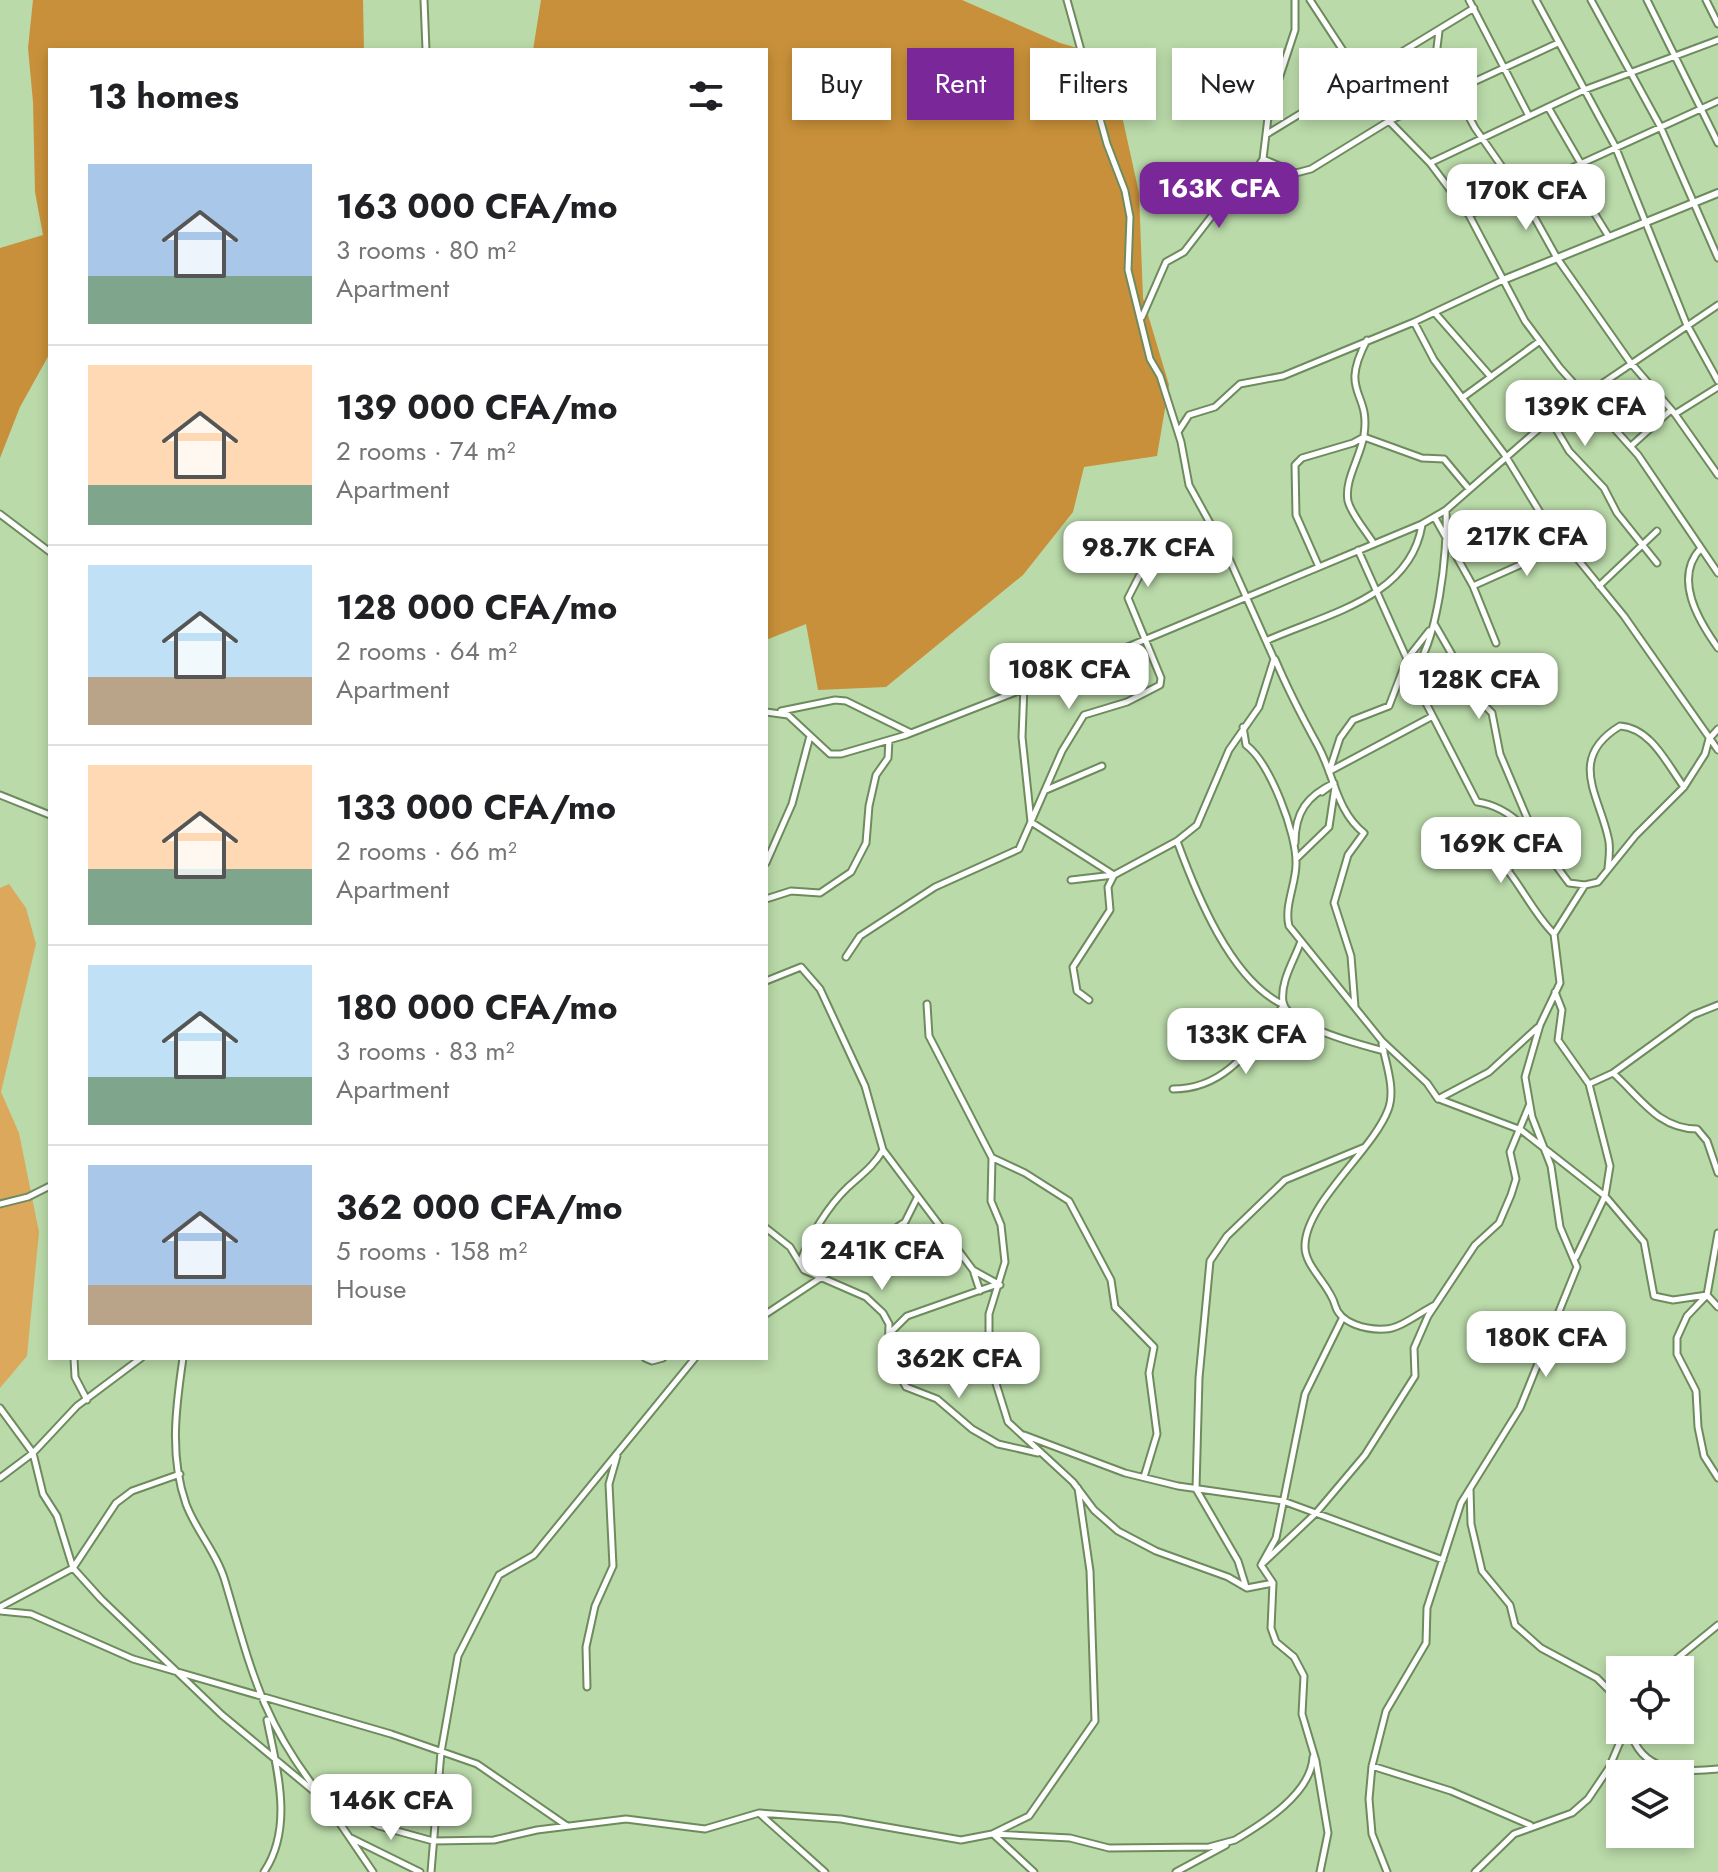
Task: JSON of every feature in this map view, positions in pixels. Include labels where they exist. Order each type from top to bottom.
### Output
[{"type":"street","points":[[424,0],[426,48]]},
{"type":"street","points":[[1067,0],[1107,144],[1128,203],[1128,270],[1150,359],[1160,376],[1178,432],[1184,471],[1198,507],[1227,554],[1268,640],[1298,715],[1318,746],[1346,815],[1364,833],[1348,855],[1334,903],[1351,956],[1355,1007]]},
{"type":"street","points":[[1141,318],[1166,262],[1184,252],[1211,217],[1242,191],[1263,159],[1269,109],[1293,41],[1295,0]]},
{"type":"street","points":[[1310,0],[1342,48]]},
{"type":"street","points":[[1469,0],[1529,116]]},
{"type":"street","points":[[1536,0],[1615,146],[1686,323],[1718,384],[1673,412],[1631,446]]},
{"type":"street","points":[[1591,0],[1660,126],[1718,258]]},
{"type":"street","points":[[1647,0],[1718,143]]},
{"type":"street","points":[[1706,0],[1718,24]]},
{"type":"street","points":[[1410,48],[1474,8]]},
{"type":"street","points":[[1437,48],[1439,31]]},
{"type":"street","points":[[1430,163],[1584,90],[1718,40]]},
{"type":"street","points":[[1477,83],[1558,43]]},
{"type":"street","points":[[1469,215],[1718,101]]},
{"type":"street","points":[[1548,107],[1580,162]]},
{"type":"street","points":[[1266,134],[1299,112]]},
{"type":"street","points":[[1471,120],[1519,191],[1557,258],[1630,362],[1673,412],[1718,475]]},
{"type":"street","points":[[1263,159],[1288,171],[1304,172],[1389,121],[1430,163],[1469,215],[1540,341],[1581,396],[1631,446],[1718,573]]},
{"type":"street","points":[[1567,169],[1609,237]]},
{"type":"street","points":[[1178,432],[1189,415],[1215,407],[1240,384],[1283,376],[1435,313],[1503,280],[1718,193]]},
{"type":"street","points":[[776,712],[788,715],[830,754],[889,740],[1144,640],[1422,524],[1446,510],[1505,455],[1581,396],[1686,323],[1718,305]]},
{"type":"street","points":[[1435,313],[1491,377]]},
{"type":"street","points":[[1414,322],[1434,360],[1505,455],[1541,514],[1599,586],[1718,750]]},
{"type":"street","points":[[1368,339],[1353,366],[1355,393],[1365,416],[1364,437],[1348,490],[1348,503],[1374,544]]},
{"type":"street","points":[[1462,398],[1540,341]]},
{"type":"street","points":[[1550,419],[1569,451],[1604,488],[1617,513],[1657,563]]},
{"type":"street","points":[[1319,567],[1296,515],[1295,465],[1302,458],[1364,437],[1422,458],[1444,459],[1469,489]]},
{"type":"street","points":[[1446,510],[1447,540],[1434,624],[1421,663],[1411,674],[1477,802],[1485,803],[1525,827],[1569,883],[1585,885],[1598,882],[1684,787],[1705,754],[1709,739],[1718,729]]},
{"type":"street","points":[[0,514],[48,550]]},
{"type":"street","points":[[1435,518],[1473,586],[1496,643]]},
{"type":"street","points":[[1268,640],[1376,591],[1410,564],[1418,547],[1422,524]]},
{"type":"street","points":[[1599,586],[1657,531]]},
{"type":"street","points":[[1473,586],[1551,551],[1563,540]]},
{"type":"street","points":[[846,957],[860,936],[935,887],[1019,849],[1062,751],[1084,715],[1127,702],[1160,685],[1161,678],[1128,598],[1148,559],[1150,542]]},
{"type":"street","points":[[1701,548],[1691,559],[1688,583],[1700,619],[1718,648]]},
{"type":"street","points":[[1358,550],[1407,659]]},
{"type":"street","points":[[1329,772],[1340,738],[1353,720],[1389,706],[1407,659],[1434,624]]},
{"type":"street","points":[[1434,624],[1477,698],[1492,713],[1500,754],[1528,820],[1509,850],[1509,872],[1531,900],[1539,919],[1554,934],[1560,983],[1526,1065],[1529,1104],[1551,1166],[1560,1227],[1576,1258]]},
{"type":"street","points":[[1071,880],[1114,875],[1177,841],[1197,825],[1243,726],[1259,707],[1274,659]]},
{"type":"street","points":[[1024,686],[1022,737],[1031,822]]},
{"type":"street","points":[[768,712],[835,700],[846,701],[911,733]]},
{"type":"street","points":[[1329,772],[1431,717]]},
{"type":"street","points":[[1243,726],[1246,745],[1257,754],[1270,776],[1296,848]]},
{"type":"street","points":[[1608,869],[1609,838],[1594,803],[1591,780],[1596,747],[1620,726],[1638,731],[1648,737],[1684,787]]},
{"type":"street","points":[[768,858],[792,804],[810,735]]},
{"type":"street","points":[[768,898],[791,891],[820,893],[851,872],[866,843],[871,795],[876,775],[888,758],[889,740]]},
{"type":"street","points":[[1045,790],[1102,766]]},
{"type":"street","points":[[1334,785],[1314,793],[1301,808],[1287,922],[1382,1041],[1427,1083],[1438,1099],[1521,1130],[1605,1196],[1644,1242],[1654,1296],[1673,1300],[1707,1295]]},
{"type":"street","points":[[1322,792],[1334,785]]},
{"type":"street","points":[[1296,859],[1329,827],[1334,785]]},
{"type":"street","points":[[0,795],[48,814]]},
{"type":"street","points":[[1031,822],[1114,875]]},
{"type":"street","points":[[1177,841],[1221,938],[1252,984],[1327,1035],[1384,1051]]},
{"type":"street","points":[[1089,1000],[1077,991],[1072,980],[1073,967],[1110,910],[1108,887],[1114,875]]},
{"type":"street","points":[[1554,934],[1585,885]]},
{"type":"street","points":[[1173,1089],[1194,1089],[1218,1079],[1235,1067],[1284,1005],[1286,977],[1301,940]]},
{"type":"street","points":[[768,980],[801,967],[820,989],[865,1086],[883,1150],[973,1270],[980,1291]]},
{"type":"street","points":[[1387,1872],[1369,1819],[1372,1766],[1393,1695],[1426,1643],[1427,1608],[1470,1488],[1520,1408],[1574,1279],[1576,1258],[1605,1196],[1610,1166],[1589,1084],[1558,1040],[1562,1010],[1555,992]]},
{"type":"street","points":[[927,1004],[929,1036],[992,1158],[991,1201],[1004,1244],[1005,1262],[989,1314],[994,1377],[1008,1422],[1118,1531],[1156,1551],[1228,1577],[1247,1588],[1273,1583]]},
{"type":"street","points":[[1589,1084],[1613,1073],[1693,1015],[1718,1005]]},
{"type":"street","points":[[1438,1099],[1489,1072],[1540,1025]]},
{"type":"street","points":[[1261,1565],[1276,1538],[1305,1394],[1342,1319],[1331,1290],[1307,1258],[1304,1244],[1319,1210],[1388,1111],[1392,1098],[1382,1041]]},
{"type":"street","points":[[1613,1073],[1658,1118],[1680,1129],[1697,1129],[1707,1141],[1718,1173]]},
{"type":"street","points":[[1261,1565],[1316,1513],[1365,1455],[1415,1376],[1416,1339],[1475,1245],[1499,1223],[1516,1179],[1510,1152],[1529,1104]]},
{"type":"street","points":[[1247,1588],[1238,1561],[1196,1489],[1199,1378],[1210,1261],[1227,1236],[1285,1180],[1365,1147]]},
{"type":"street","points":[[800,1263],[805,1247],[835,1201],[873,1168],[883,1150]]},
{"type":"street","points":[[992,1158],[1025,1173],[1069,1201],[1111,1280],[1115,1307],[1154,1347],[1149,1373],[1157,1434],[1144,1477]]},
{"type":"street","points":[[0,1204],[28,1197],[48,1187]]},
{"type":"street","points":[[768,1313],[905,1222],[918,1197]]},
{"type":"street","points":[[768,1230],[790,1247],[800,1263],[819,1277],[866,1297],[883,1313],[889,1334],[888,1354],[906,1387],[937,1399],[972,1429],[998,1444],[1040,1454]]},
{"type":"street","points":[[1718,1233],[1707,1295],[1687,1316],[1677,1338],[1677,1354],[1696,1391],[1698,1427],[1704,1456],[1718,1478]]},
{"type":"street","points":[[973,1270],[998,1285]]},
{"type":"street","points":[[889,1334],[907,1316],[998,1285]]},
{"type":"street","points":[[1707,1295],[1718,1307]]},
{"type":"street","points":[[1342,1319],[1387,1329],[1436,1304]]},
{"type":"street","points":[[74,1360],[75,1377],[87,1400]]},
{"type":"street","points":[[0,1478],[33,1453],[87,1400],[138,1360]]},
{"type":"street","points":[[183,1360],[173,1422],[185,1502],[224,1579],[234,1620],[264,1708],[287,1752],[372,1872]]},
{"type":"street","points":[[431,1872],[441,1752],[458,1656],[499,1575],[534,1555],[694,1360]]},
{"type":"street","points":[[0,1408],[21,1432],[33,1453],[43,1494],[57,1516],[73,1568],[174,1670],[273,1757],[322,1798],[379,1826],[433,1841],[494,1840],[626,1819],[705,1829],[759,1813],[841,1819],[961,1840],[992,1834],[1070,1838],[1109,1848],[1209,1847],[1235,1840]]},
{"type":"street","points":[[1021,1435],[1144,1477],[1196,1489],[1283,1501],[1443,1560]]},
{"type":"street","points":[[587,1687],[586,1647],[595,1606],[613,1566],[609,1484],[618,1451]]},
{"type":"street","points":[[0,1609],[73,1568],[116,1503],[132,1491],[180,1474]]},
{"type":"street","points":[[992,1834],[1029,1816],[1095,1721],[1090,1571],[1078,1488]]},
{"type":"street","points":[[1470,1488],[1471,1524],[1482,1571],[1510,1605],[1515,1625],[1541,1648],[1597,1678],[1606,1687]]},
{"type":"street","points":[[1261,1565],[1273,1583],[1271,1628],[1276,1642],[1294,1657],[1304,1676],[1302,1714],[1313,1752],[1328,1833],[1320,1872]]},
{"type":"street","points":[[0,1609],[31,1614],[102,1647],[477,1764],[568,1827]]},
{"type":"street","points":[[1680,1656],[1718,1625]]},
{"type":"street","points":[[264,1708],[283,1809],[274,1857],[264,1872]]},
{"type":"street","points":[[1475,1872],[1508,1839],[1530,1826],[1572,1813],[1588,1799],[1599,1788],[1621,1744]]},
{"type":"street","points":[[1635,1744],[1640,1755],[1652,1764],[1718,1769]]},
{"type":"street","points":[[1176,1872],[1260,1825],[1292,1796],[1312,1766],[1313,1752]]},
{"type":"street","points":[[1372,1766],[1451,1791],[1530,1826]]},
{"type":"street","points":[[759,1813],[825,1872]]},
{"type":"street","points":[[992,1834],[1034,1872]]},
{"type":"street","points":[[350,1838],[420,1872]]},
{"type":"shaded area","points":[[33,0],[363,0],[364,48],[48,48],[48,357],[20,407],[0,458],[0,248],[43,235],[35,192],[28,48]]},
{"type":"shaded area","points":[[541,0],[962,0],[1078,48],[1030,48],[1030,120],[1123,120],[1139,193],[1143,298],[1169,385],[1157,456],[1084,467],[1073,512],[1023,575],[886,687],[818,690],[806,624],[768,639],[768,48],[533,48]]},
{"type":"shaded area","points":[[9,884],[26,908],[36,944],[1,1092],[19,1133],[39,1232],[27,1356],[0,1388],[0,888]]}]
